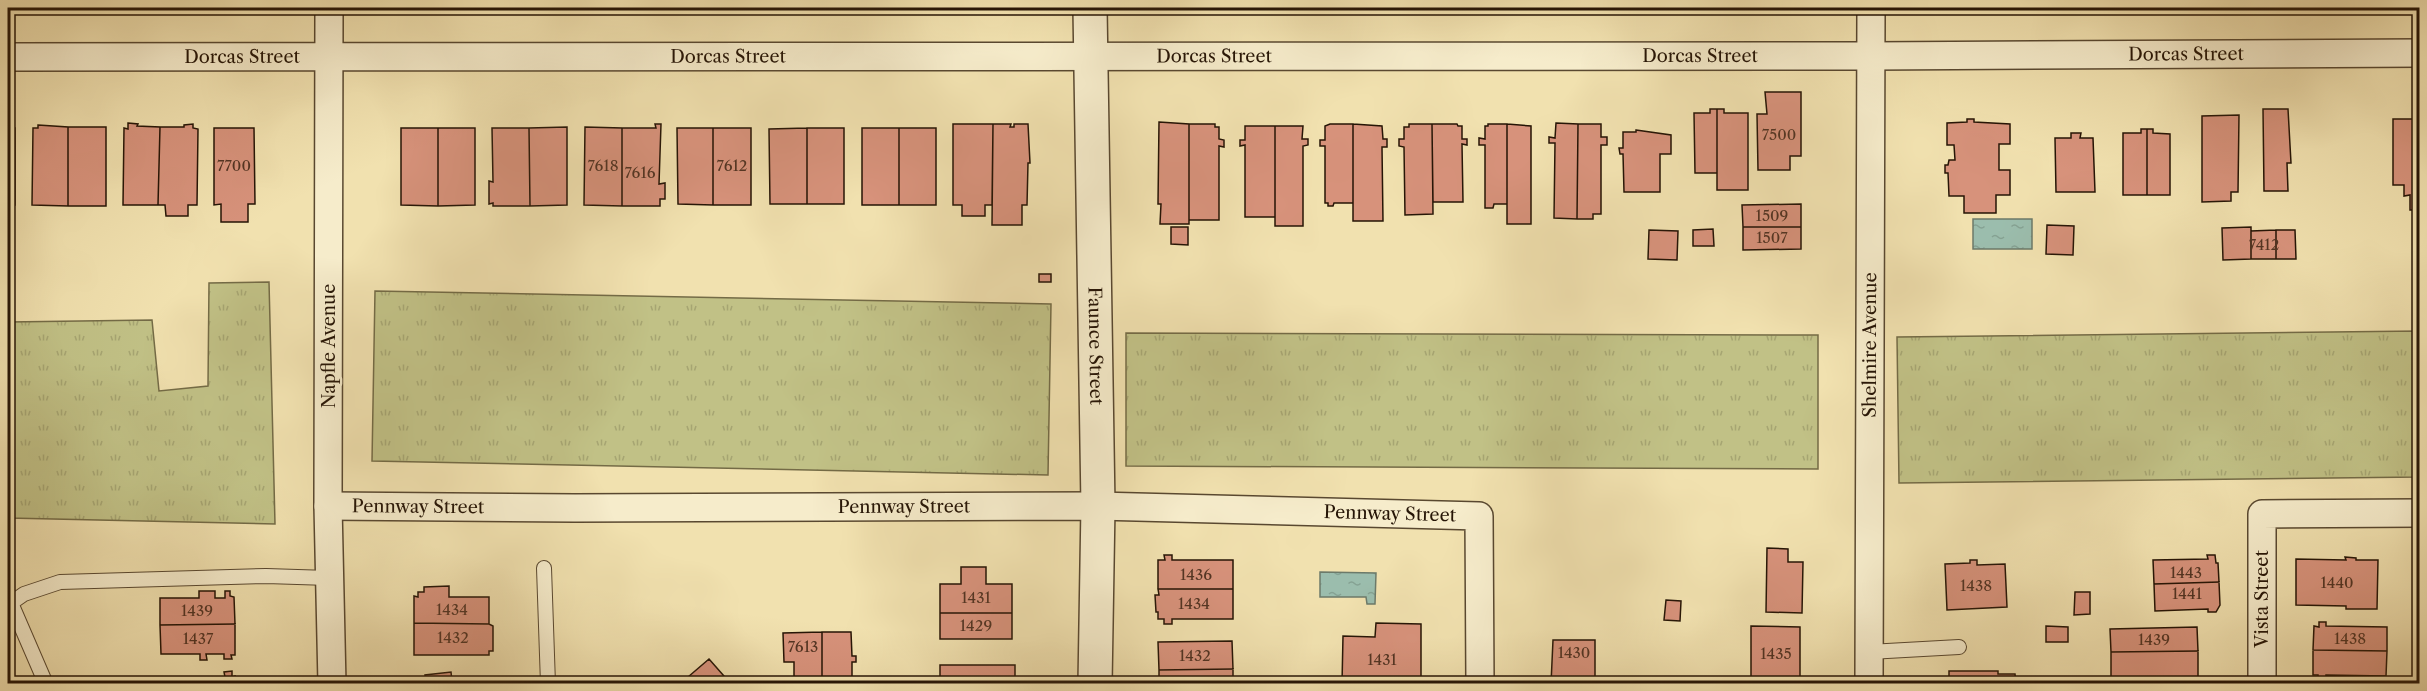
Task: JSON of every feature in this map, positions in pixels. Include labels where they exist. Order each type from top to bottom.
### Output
[{"type":"street","name":"Napfle Avenue","points":[[329,8],[328,506],[332,684]]},
{"type":"street","name":"Faunce Street","points":[[1090,8],[1098,506],[1095,684]]},
{"type":"street","name":"Shelmire Avenue","points":[[1869,684],[1871,8]]},
{"type":"street","name":"Dorcas Street","points":[[8,57],[1872,56],[2420,53]]},
{"type":"street","name":"Pennway Street","points":[[328,506],[575,508],[1098,506],[1479,516],[1480,684]]},
{"type":"street","name":"Vista Street","points":[[2262,684],[2262,513],[2420,513]]},
{"type":"lane","points":[[544,568],[548,684]]},
{"type":"lane","points":[[46,684],[11,603],[24,594],[60,582],[266,576],[329,578]]},
{"type":"lane","points":[[1869,652],[1959,647]]},
{"type":"green space","points":[[269,282],[275,524],[8,518],[8,322],[152,320],[159,391],[208,386],[209,283]]},
{"type":"green space","points":[[375,291],[1051,304],[1048,475],[372,461]]},
{"type":"green space","points":[[2419,331],[2419,477],[1899,483],[1897,337]]},
{"type":"green space","points":[[1126,333],[1818,335],[1818,469],[1126,466]]},
{"type":"water","points":[[1973,219],[2032,219],[2032,249],[1973,249]]},
{"type":"water","points":[[1320,572],[1376,573],[1375,604],[1367,604],[1366,597],[1320,597]]},
{"type":"building","points":[[1765,92],[1801,92],[1801,156],[1790,156],[1790,170],[1758,170],[1757,114],[1767,114]]},
{"type":"building","points":[[1710,109],[1717,109],[1717,173],[1695,173],[1694,113],[1710,113]]},
{"type":"building","points":[[1717,109],[1724,109],[1724,113],[1748,113],[1748,190],[1717,190]]},
{"type":"building","points":[[2263,109],[2288,109],[2291,163],[2287,163],[2288,191],[2264,191]]},
{"type":"building","points":[[2239,115],[2238,192],[2231,192],[2231,201],[2202,202],[2202,116]]},
{"type":"building","points":[[1967,119],[1974,119],[1974,122],[2010,124],[2010,144],[1999,144],[1999,170],[2010,170],[2010,195],[1996,195],[1996,213],[1964,213],[1964,196],[1949,196],[1948,173],[1945,173],[1945,165],[1948,165],[1949,160],[1955,160],[1954,145],[1947,145],[1947,123],[1967,122]]},
{"type":"building","points":[[2393,119],[2420,119],[2420,210],[2410,210],[2410,195],[2404,196],[2404,185],[2393,185]]},
{"type":"building","points":[[1159,122],[1189,124],[1189,224],[1160,224],[1161,204],[1158,204]]},
{"type":"building","points":[[128,123],[138,124],[137,126],[160,127],[158,205],[123,205],[124,128],[128,129]]},
{"type":"building","points":[[1556,123],[1578,124],[1577,219],[1554,218],[1555,143],[1549,143],[1549,137],[1555,138]]},
{"type":"building","points":[[193,124],[193,128],[198,129],[197,205],[188,205],[188,216],[166,216],[165,205],[158,205],[160,127],[184,127],[184,125]]},
{"type":"building","points":[[655,124],[661,124],[659,184],[665,183],[665,199],[660,199],[660,206],[622,206],[622,128],[656,128]]},
{"type":"building","points":[[953,124],[993,124],[992,205],[985,205],[985,216],[962,216],[962,205],[953,205]]},
{"type":"building","points":[[993,124],[1011,124],[1010,127],[1014,127],[1014,124],[1028,124],[1030,163],[1028,163],[1027,205],[1022,205],[1022,225],[992,225]]},
{"type":"building","points":[[1189,124],[1215,124],[1215,127],[1219,127],[1219,139],[1224,140],[1224,147],[1219,146],[1219,220],[1189,220]]},
{"type":"building","points":[[1353,124],[1353,203],[1334,203],[1333,206],[1328,206],[1328,203],[1325,203],[1325,146],[1320,146],[1320,140],[1325,140],[1325,126]]},
{"type":"building","points":[[1353,124],[1382,126],[1383,139],[1387,139],[1387,147],[1382,147],[1383,221],[1353,221]]},
{"type":"building","points":[[1409,124],[1432,124],[1433,214],[1405,215],[1404,147],[1399,146],[1399,139],[1404,139],[1404,127],[1409,127]]},
{"type":"building","points":[[1432,124],[1462,126],[1462,139],[1467,139],[1467,145],[1462,144],[1463,202],[1433,202]]},
{"type":"building","points":[[1507,124],[1507,204],[1494,204],[1493,208],[1485,208],[1485,145],[1479,145],[1479,138],[1485,139],[1485,126]]},
{"type":"building","points":[[1507,124],[1531,126],[1531,224],[1507,224]]},
{"type":"building","points":[[1578,124],[1601,124],[1601,137],[1607,137],[1607,145],[1601,145],[1601,214],[1593,214],[1593,219],[1577,219]]},
{"type":"building","points":[[38,125],[68,127],[68,206],[32,205],[33,128],[38,128]]},
{"type":"building","points":[[1245,126],[1275,126],[1275,217],[1245,217],[1245,145],[1240,146],[1240,140],[1245,140]]},
{"type":"building","points":[[1275,126],[1303,126],[1302,139],[1308,139],[1308,145],[1303,146],[1303,226],[1275,226]]},
{"type":"building","points":[[68,127],[106,127],[106,206],[68,206]]},
{"type":"building","points":[[567,127],[567,205],[530,206],[529,128]]},
{"type":"building","points":[[585,127],[622,128],[622,206],[584,205]]},
{"type":"building","points":[[8,128],[15,128],[15,205],[8,205]]},
{"type":"building","points":[[214,128],[254,128],[255,204],[248,204],[248,222],[221,222],[221,204],[214,205]]},
{"type":"building","points":[[401,128],[438,128],[438,206],[401,205]]},
{"type":"building","points":[[438,128],[475,128],[475,205],[438,206]]},
{"type":"building","points":[[492,128],[529,128],[530,206],[493,206],[493,203],[489,204],[489,181],[493,182]]},
{"type":"building","points":[[677,128],[713,128],[713,205],[678,204]]},
{"type":"building","points":[[713,128],[751,128],[751,205],[713,205]]},
{"type":"building","points":[[807,128],[807,204],[770,204],[769,129]]},
{"type":"building","points":[[807,128],[844,128],[844,204],[807,204]]},
{"type":"building","points":[[862,128],[899,128],[899,205],[862,205]]},
{"type":"building","points":[[899,128],[936,128],[936,205],[899,205]]},
{"type":"building","points":[[2141,129],[2147,129],[2147,195],[2123,195],[2123,133],[2141,133]]},
{"type":"building","points":[[2147,129],[2153,129],[2153,133],[2170,134],[2170,195],[2147,195]]},
{"type":"building","points":[[1636,130],[1671,135],[1671,154],[1660,154],[1660,192],[1624,192],[1623,154],[1620,154],[1619,148],[1623,148],[1623,132],[1636,132]]},
{"type":"building","points":[[2071,133],[2081,133],[2080,138],[2093,138],[2095,192],[2056,192],[2055,138],[2071,138]]},
{"type":"building","points":[[1801,204],[1801,227],[1743,227],[1742,205]]},
{"type":"building","points":[[2047,225],[2074,226],[2073,255],[2046,254]]},
{"type":"building","points":[[1171,227],[1188,227],[1188,245],[1171,244]]},
{"type":"building","points":[[1743,227],[1801,227],[1801,249],[1743,250]]},
{"type":"building","points":[[2251,227],[2251,259],[2223,260],[2222,228]]},
{"type":"building","points":[[1713,229],[1714,246],[1693,246],[1693,230]]},
{"type":"building","points":[[1649,230],[1678,231],[1677,260],[1648,259]]},
{"type":"building","points":[[2276,230],[2276,259],[2251,259],[2251,231]]},
{"type":"building","points":[[2276,230],[2295,230],[2296,259],[2276,259]]},
{"type":"building","points":[[1039,274],[1051,274],[1051,282],[1039,282]]},
{"type":"building","points":[[1767,548],[1788,549],[1788,562],[1803,562],[1802,613],[1766,612]]},
{"type":"building","points":[[1164,555],[1172,555],[1172,560],[1233,560],[1233,589],[1158,589],[1158,560],[1165,560]]},
{"type":"building","points":[[2207,555],[2215,555],[2219,582],[2154,584],[2153,560],[2208,559]]},
{"type":"building","points":[[2345,557],[2356,558],[2356,560],[2378,560],[2377,609],[2296,605],[2296,559],[2346,560]]},
{"type":"building","points":[[1970,560],[1977,560],[1977,565],[2005,564],[2007,607],[1947,610],[1945,564],[1970,563]]},
{"type":"building","points":[[961,567],[986,567],[986,584],[1012,584],[1012,613],[940,613],[940,584],[961,584]]},
{"type":"building","points":[[2219,582],[2220,605],[2216,612],[2208,612],[2208,609],[2155,611],[2154,584]]},
{"type":"building","points":[[449,586],[449,597],[489,597],[489,624],[414,623],[414,596],[418,597],[418,592],[424,592],[424,587]]},
{"type":"building","points":[[1158,589],[1233,589],[1233,619],[1172,619],[1172,624],[1164,624],[1164,619],[1158,619],[1158,612],[1156,612],[1155,595],[1159,595]]},
{"type":"building","points":[[199,591],[215,591],[215,598],[225,598],[225,591],[230,591],[230,596],[234,597],[235,624],[160,625],[160,598],[199,598]]},
{"type":"building","points":[[2075,592],[2090,592],[2090,614],[2074,615]]},
{"type":"building","points":[[1666,600],[1681,601],[1680,621],[1664,620]]},
{"type":"building","points":[[940,613],[1012,613],[1012,639],[940,639]]},
{"type":"building","points":[[2319,622],[2326,622],[2326,626],[2387,627],[2387,651],[2313,650],[2314,626],[2319,627]]},
{"type":"building","points":[[414,623],[489,624],[493,626],[493,651],[489,651],[489,655],[414,655]]},
{"type":"building","points":[[1376,623],[1421,624],[1421,684],[1342,684],[1343,636],[1375,637]]},
{"type":"building","points":[[235,624],[235,655],[231,655],[232,659],[224,659],[224,654],[206,654],[207,660],[200,660],[200,654],[161,654],[160,625]]},
{"type":"building","points":[[1751,626],[1800,627],[1800,681],[1751,681]]},
{"type":"building","points":[[2046,626],[2068,627],[2068,642],[2046,642]]},
{"type":"building","points":[[2197,627],[2198,651],[2111,652],[2110,629]]},
{"type":"building","points":[[822,632],[822,684],[794,684],[794,662],[784,662],[783,633]]},
{"type":"building","points":[[822,632],[851,632],[852,656],[856,656],[856,662],[852,662],[852,684],[822,684]]},
{"type":"building","points":[[1553,640],[1595,640],[1595,684],[1551,684]]},
{"type":"building","points":[[1232,641],[1233,669],[1159,670],[1158,642]]},
{"type":"building","points":[[2313,650],[2387,651],[2386,676],[2326,675],[2326,681],[2318,681],[2318,675],[2313,675]]},
{"type":"building","points":[[2198,651],[2198,678],[2111,680],[2111,652]]},
{"type":"building","points":[[709,659],[731,684],[694,684],[688,677]]},
{"type":"building","points":[[940,665],[1015,665],[1015,684],[940,684]]},
{"type":"building","points":[[1233,669],[1233,684],[1159,684],[1159,670]]},
{"type":"building","points":[[232,671],[236,684],[161,684],[225,677],[224,672]]},
{"type":"building","points":[[1949,671],[1998,671],[1998,674],[2015,674],[2016,684],[1949,684]]},
{"type":"building","points":[[451,672],[452,681],[491,677],[492,684],[426,684],[425,675]]}]
